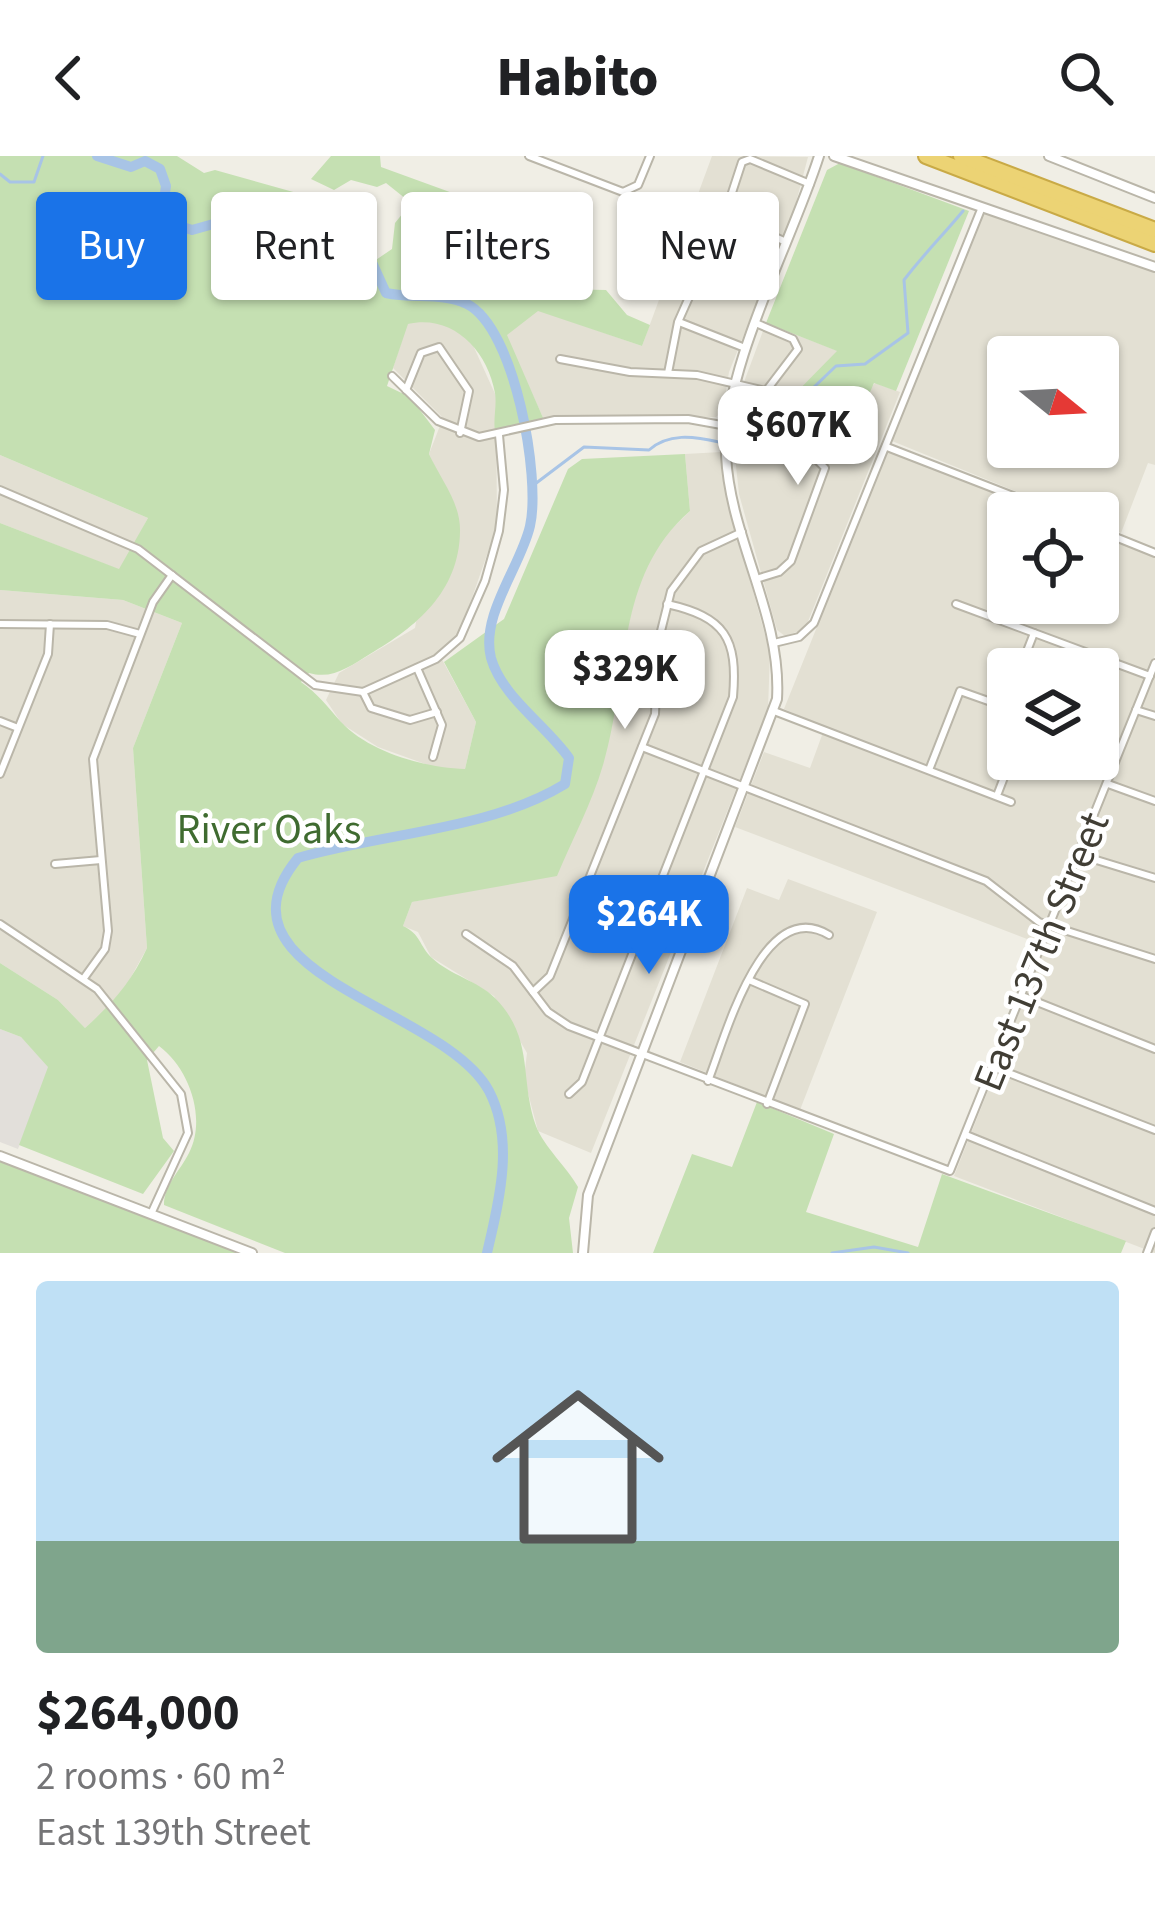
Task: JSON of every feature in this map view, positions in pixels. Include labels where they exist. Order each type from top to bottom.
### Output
[{"type":"highway","points":[[926,156],[1155,244]]},
{"type":"highway","points":[[961,156],[1155,230]]},
{"type":"street","points":[[529,156],[623,192],[638,184],[650,156]]},
{"type":"street","points":[[779,268],[819,156]]},
{"type":"street","points":[[834,156],[1155,267]]},
{"type":"street","points":[[1049,156],[1155,198]]},
{"type":"street","points":[[789,243],[729,219],[724,211],[744,160],[810,184]]},
{"type":"street","points":[[774,643],[810,630],[982,207]]},
{"type":"street","points":[[668,373],[687,300]]},
{"type":"street","points":[[583,1253],[584,1208],[774,711],[774,643],[726,457],[735,384],[767,300]]},
{"type":"street","points":[[678,322],[748,349]]},
{"type":"street","points":[[560,358],[766,391],[797,354],[793,339],[758,325]]},
{"type":"street","points":[[406,390],[421,353],[439,347],[469,391],[460,433]]},
{"type":"street","points":[[392,376],[460,433],[499,435],[555,420],[688,418],[727,427]]},
{"type":"street","points":[[0,490],[120,539],[315,685],[363,692],[448,651],[460,638],[485,581],[503,510],[499,435]]},
{"type":"street","points":[[885,446],[1003,492]]},
{"type":"street","points":[[726,457],[811,454],[825,468],[791,561],[779,572],[756,579]]},
{"type":"street","points":[[533,992],[550,976],[657,706],[658,643],[676,580],[692,558],[742,532]]},
{"type":"street","points":[[1119,538],[1155,553]]},
{"type":"street","points":[[84,977],[107,940],[93,759],[140,634],[172,574]]},
{"type":"street","points":[[569,1094],[582,1082],[733,698],[733,657],[712,618],[667,604]]},
{"type":"street","points":[[956,604],[1150,676]]},
{"type":"street","points":[[0,624],[107,625],[140,634]]},
{"type":"street","points":[[0,775],[48,654],[50,624]]},
{"type":"street","points":[[1028,648],[1034,633]]},
{"type":"street","name":"East 137th Street","points":[[767,1104],[950,1171],[1155,663]]},
{"type":"street","points":[[417,668],[443,730],[433,757]]},
{"type":"street","points":[[929,770],[960,691],[987,701]]},
{"type":"street","points":[[363,692],[371,708],[399,719],[436,712]]},
{"type":"street","points":[[1136,710],[1155,716]]},
{"type":"street","points":[[774,711],[1011,802]]},
{"type":"street","points":[[0,721],[18,728]]},
{"type":"street","points":[[642,747],[986,881],[1028,916],[1052,926],[1155,959]]},
{"type":"street","points":[[998,794],[1003,780]]},
{"type":"street","points":[[1107,784],[1155,802]]},
{"type":"street","points":[[1080,855],[1155,878]]},
{"type":"street","points":[[55,864],[101,860]]},
{"type":"street","points":[[0,924],[84,977],[182,1094],[188,1133],[151,1214]]},
{"type":"street","points":[[708,1081],[758,957],[778,938],[818,928],[829,935]]},
{"type":"street","points":[[466,934],[513,966],[557,1019],[767,1104],[805,1004],[749,980]]},
{"type":"street","points":[[1022,996],[1155,1049]]},
{"type":"street","points":[[993,1067],[1155,1130]]},
{"type":"street","points":[[966,1135],[1155,1211]]},
{"type":"street","points":[[0,1156],[252,1253]]},
{"type":"street","points":[[1147,1253],[1155,1232]]},
{"type":"shaded area","points":[[712,156],[808,157],[779,247],[779,192],[699,192]]},
{"type":"shaded area","points":[[984,213],[1155,270],[1155,465],[1148,463],[1121,533],[1119,492],[1017,492],[892,441]]},
{"type":"shaded area","points":[[659,300],[758,300],[729,372],[723,411],[716,417],[544,420],[506,335],[538,310],[642,346]]},
{"type":"shaded area","name":"River Oaks","points":[[428,319],[453,327],[472,343],[496,396],[497,526],[459,635],[439,654],[476,722],[465,769],[439,769],[378,747],[342,724],[326,700],[339,673],[415,628],[441,479],[429,454],[443,418],[393,368],[407,324]]},
{"type":"shaded area","points":[[766,323],[838,351],[784,407],[870,389],[875,383],[900,392],[805,629],[785,636],[777,630],[739,494],[734,447],[741,390]]},
{"type":"shaded area","points":[[888,450],[995,492],[987,492],[987,624],[1119,624],[1119,541],[1155,555],[1155,655],[1119,745],[1119,648],[987,648],[987,780],[1105,780],[1040,944],[735,827],[764,752],[810,768],[825,727],[784,709]]},
{"type":"shaded area","name":"River Oaks","points":[[721,452],[729,503],[770,653],[768,709],[591,1153],[538,1131],[524,1078],[527,1053],[494,996],[431,957],[418,932],[403,926],[412,902],[450,894],[620,696],[622,652],[638,583],[654,546],[690,511],[685,454]]},
{"type":"shaded area","points":[[0,455],[148,518],[120,570],[0,523]]},
{"type":"shaded area","name":"River Oaks","points":[[0,590],[123,600],[182,623],[133,748],[147,948],[120,997],[85,1028],[58,1000],[0,963]]},
{"type":"shaded area","points":[[1155,671],[1155,1253],[954,1176],[1112,780],[1119,780],[1119,761]]},
{"type":"shaded area","points":[[788,879],[877,912],[800,1110],[680,1062],[747,888],[779,900]]},
{"type":"shaded area","points":[[0,1029],[21,1037],[49,1067],[18,1149],[0,1142]]},
{"type":"green space","points":[[0,156],[177,156],[204,173],[215,170],[293,192],[211,192],[211,300],[377,300],[377,259],[392,249],[395,223],[401,216],[401,300],[593,300],[593,290],[606,290],[627,315],[650,325],[642,346],[538,311],[507,335],[544,420],[495,432],[495,393],[476,349],[439,324],[408,324],[387,386],[410,397],[435,430],[429,454],[457,511],[458,553],[443,590],[403,632],[348,667],[326,675],[309,673],[301,682],[353,733],[382,750],[416,762],[465,769],[476,722],[444,662],[504,619],[568,469],[582,459],[685,454],[690,511],[666,537],[636,597],[603,765],[557,876],[412,902],[403,926],[439,964],[481,987],[508,1013],[521,1044],[536,1126],[578,1187],[569,1218],[573,1253],[285,1253],[164,1205],[189,1153],[196,1125],[186,1080],[159,1046],[147,1060],[163,1138],[174,1151],[143,1194],[19,1145],[48,1067],[21,1037],[0,1029],[0,963],[58,1000],[85,1028],[121,991],[141,960],[147,948],[133,748],[182,623],[123,600],[0,590],[0,523],[119,569],[148,518],[0,455]]},
{"type":"green space","points":[[331,156],[380,156],[381,167],[450,192],[401,195],[386,183],[377,187],[351,180],[334,190],[311,179]]},
{"type":"green space","points":[[840,163],[969,211],[896,391],[874,383],[852,433],[783,406],[837,351],[766,323],[827,170]]},
{"type":"green space","points":[[757,1102],[834,1134],[806,1212],[918,1247],[942,1174],[1126,1241],[1121,1253],[653,1253],[692,1154],[732,1167]]},
{"type":"green space","points":[[0,1160],[241,1253],[0,1253]]},
{"type":"waterway","points":[[0,174],[10,182],[34,182],[43,156]]},
{"type":"waterway","points":[[97,156],[131,167],[145,161],[160,169],[166,186],[161,220],[192,230],[224,221],[262,221],[321,202],[348,210],[386,293],[467,304],[484,318],[511,372],[528,441],[532,504],[525,541],[491,625],[491,658],[514,698],[569,758],[565,784],[470,821],[298,858],[277,898],[281,932],[305,961],[464,1062],[489,1091],[503,1151],[487,1253]]},
{"type":"waterway","points":[[738,442],[792,408],[836,366],[865,364],[908,333],[904,280],[963,211]]},
{"type":"waterway","points":[[531,487],[584,447],[649,450],[681,437],[719,442]]},
{"type":"waterway","points":[[832,1253],[874,1247],[908,1253]]}]
